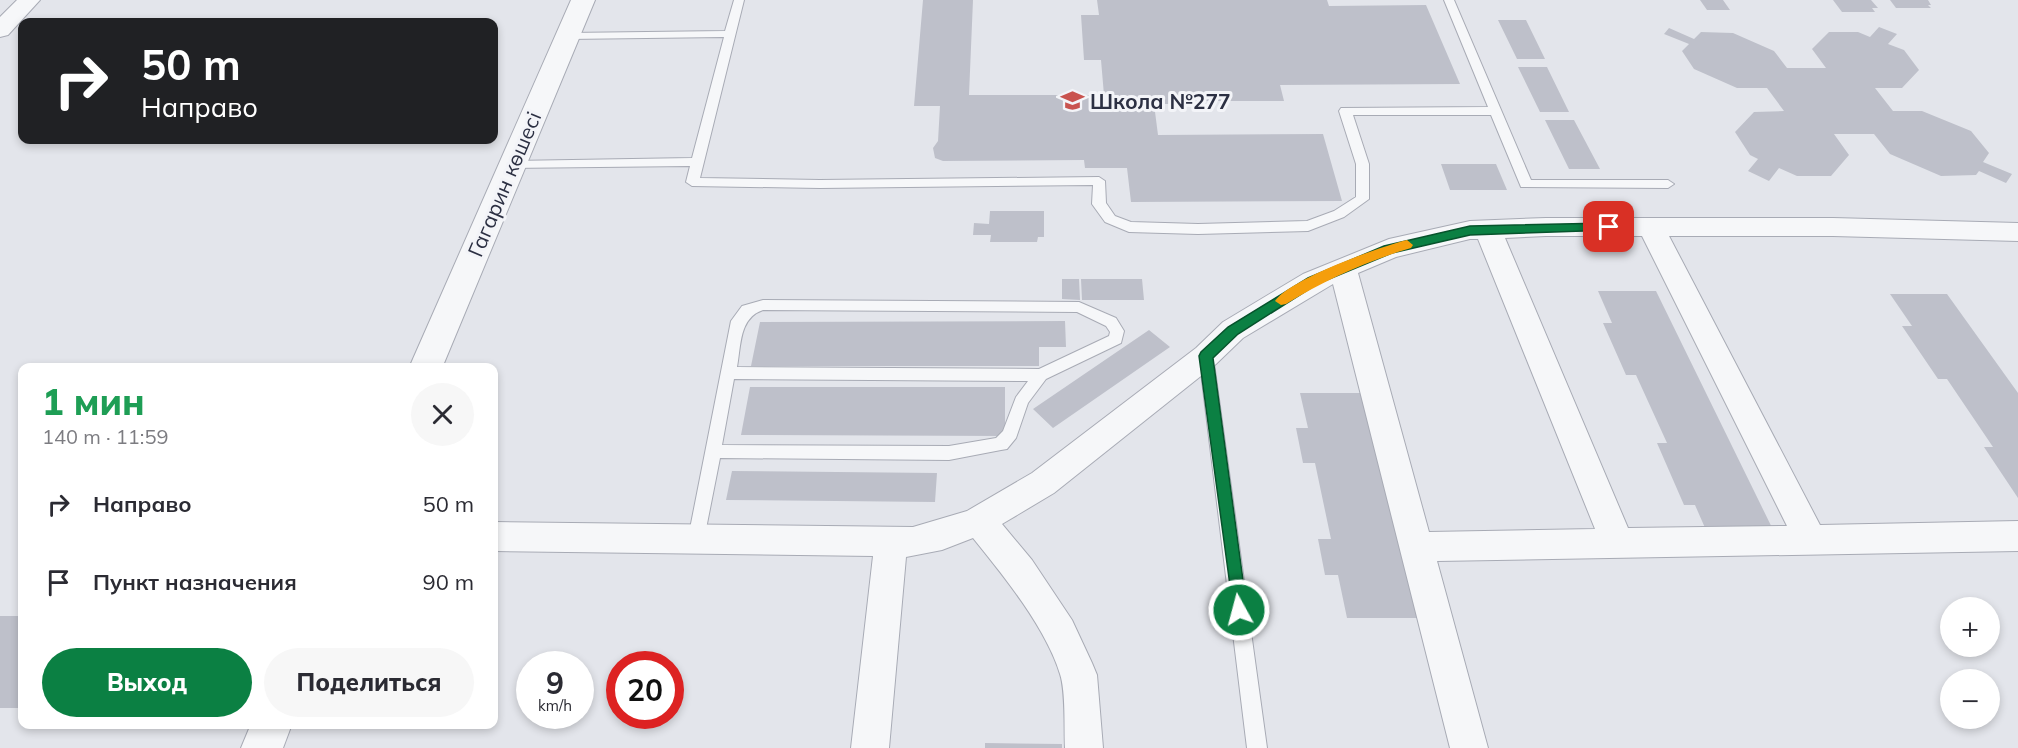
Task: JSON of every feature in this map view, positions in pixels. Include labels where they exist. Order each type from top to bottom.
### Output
[{"type":"street","points":[[0,30],[28,0]]},
{"type":"street","name":"Гагарин көшесі","points":[[427,363],[584,0]]},
{"type":"street","points":[[1651,227],[1811,540]]},
{"type":"street","points":[[498,537],[913,542],[942,535],[979,521],[1042,483],[1206,356],[1233,330],[1313,281],[1389,249],[1442,236],[1488,230],[1651,227],[1833,227],[2018,232]]},
{"type":"street","points":[[1488,230],[1617,543]]},
{"type":"street","points":[[1343,268],[1469,748]]},
{"type":"street","points":[[979,521],[1020,571],[1059,633],[1078,675],[1084,748]]},
{"type":"street","points":[[1415,547],[2018,536]]},
{"type":"street","points":[[870,748],[891,542]]},
{"type":"street","points":[[262,748],[270,729]]},
{"type":"lane","points":[[739,0],[692,182],[820,184],[1099,181],[1099,204],[1110,219],[1129,227],[1198,229],[1308,226],[1339,214],[1362,199],[1366,180],[1345,111],[1496,111]]},
{"type":"lane","points":[[1449,0],[1526,184],[1668,184]]},
{"type":"lane","points":[[568,36],[730,34]]},
{"type":"lane","points":[[512,165],[697,162]]},
{"type":"lane","points":[[696,539],[738,321],[747,310],[763,305],[1079,307],[1111,322],[1117,331],[1116,339],[1041,375],[728,373]]},
{"type":"lane","points":[[1206,356],[1257,748]]},
{"type":"lane","points":[[713,451],[949,453],[1001,444],[1010,434],[1021,401],[1041,375]]},
{"type":"building","name":"Школа №277","points":[[923,0],[973,0],[969,95],[1104,95],[1101,60],[1084,60],[1081,15],[1099,15],[1097,0],[1327,0],[1329,6],[1426,5],[1460,84],[1280,85],[1284,101],[1174,101],[1174,104],[1154,104],[1158,135],[1323,134],[1342,201],[1131,202],[1127,168],[1085,168],[1084,160],[943,161],[935,158],[933,148],[938,141],[940,106],[914,106]]},
{"type":"building","points":[[1700,0],[1723,0],[1730,10],[1707,10]]},
{"type":"building","points":[[1833,0],[1871,0],[1878,8],[1872,8],[1875,12],[1842,12]]},
{"type":"building","points":[[1890,0],[1928,0],[1931,8],[1896,8]]},
{"type":"building","points":[[1498,20],[1526,20],[1545,59],[1517,59]]},
{"type":"building","points":[[1879,27],[1897,34],[1888,44],[1904,50],[1919,70],[1902,88],[1875,88],[1893,111],[1922,111],[1971,131],[1989,153],[1983,162],[2012,174],[2006,183],[1979,171],[1976,175],[1941,176],[1890,154],[1874,134],[1834,134],[1849,155],[1831,176],[1797,176],[1779,168],[1769,181],[1748,171],[1758,159],[1750,155],[1735,132],[1754,112],[1784,111],[1767,88],[1737,88],[1694,69],[1682,51],[1689,44],[1664,34],[1669,28],[1694,39],[1701,32],[1733,33],[1774,51],[1787,68],[1826,68],[1812,49],[1829,32],[1858,32],[1870,37]]},
{"type":"building","points":[[1518,67],[1547,67],[1569,112],[1540,112]]},
{"type":"building","points":[[1545,120],[1574,120],[1600,169],[1569,169]]},
{"type":"building","points":[[1441,164],[1496,164],[1507,190],[1450,190]]},
{"type":"building","points":[[990,211],[1044,211],[1044,237],[1038,237],[1037,242],[990,242],[991,235],[973,235],[974,223],[989,224]]},
{"type":"building","points":[[1062,279],[1079,279],[1080,300],[1062,299]]},
{"type":"building","points":[[1081,279],[1142,279],[1144,300],[1082,300]]},
{"type":"building","points":[[1598,291],[1656,291],[1781,546],[1713,546],[1695,505],[1684,505],[1657,443],[1667,443],[1636,375],[1626,375],[1603,323],[1612,323]]},
{"type":"building","points":[[1890,294],[1947,294],[2018,393],[2018,498],[1984,447],[1993,447],[1947,379],[1938,379],[1902,326],[1912,326]]},
{"type":"building","points":[[1065,321],[1066,347],[1039,347],[1039,366],[751,366],[760,322]]},
{"type":"building","points":[[1149,330],[1170,347],[1053,428],[1033,409]]},
{"type":"building","points":[[750,387],[1005,387],[1005,436],[741,435]]},
{"type":"building","points":[[1300,393],[1366,393],[1423,618],[1347,618],[1338,575],[1325,575],[1318,539],[1331,539],[1315,463],[1303,463],[1296,428],[1308,428]]},
{"type":"building","points":[[732,471],[937,473],[935,502],[726,500]]},
{"type":"building","points":[[0,616],[18,616],[18,708],[0,708]]},
{"type":"building","points":[[985,743],[1062,744],[1062,748],[985,748]]},
{"type":"slow traffic","points":[[1281,301],[1313,281],[1389,249],[1407,245]]},
{"type":"place","name":"Школа №277","points":[[1072,101]]},
{"type":"route","points":[[1239,610],[1206,356],[1233,330],[1313,281],[1389,249],[1470,230],[1609,227]]}]
